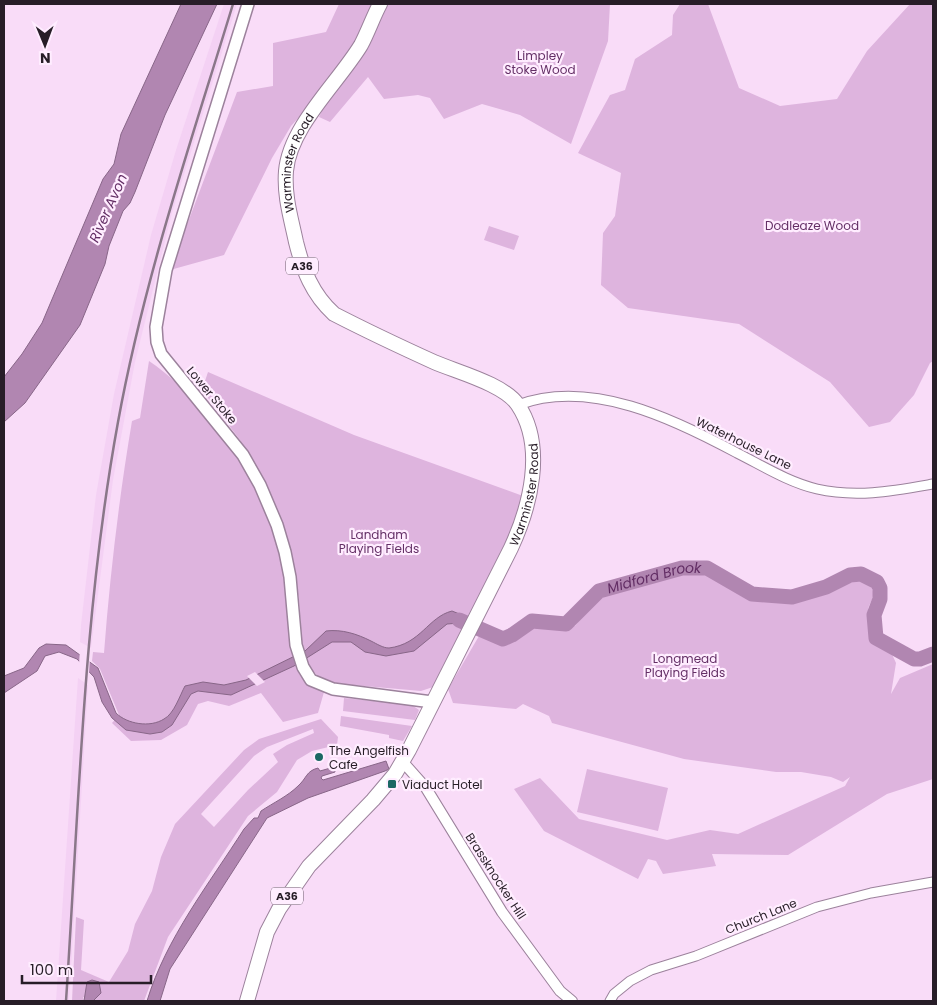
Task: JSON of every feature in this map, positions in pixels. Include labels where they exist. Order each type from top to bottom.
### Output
[{"type":"highway","name":"Warminster Road","points":[[247,1001],[268,932],[286,897],[322,852],[373,800],[395,774],[406,765],[432,702],[520,530],[528,506],[532,473],[529,430],[518,404],[494,387],[431,360],[334,314],[323,304],[304,272],[287,203],[286,170],[289,156],[303,127],[361,45],[380,4]]},
{"type":"main road","name":"Lower Stoke","points":[[248,4],[166,270],[157,316],[157,334],[162,354],[168,365],[243,455],[268,504],[282,539],[288,565],[298,654],[311,680],[333,689],[432,702]]},
{"type":"street","name":"Waterhouse Lane","points":[[518,404],[529,400],[564,396],[584,396],[620,402],[708,437],[789,480],[816,489],[841,494],[875,494],[933,484]]},
{"type":"street","name":"Brassknocker Hill","points":[[406,765],[426,788],[502,912],[560,991],[572,1001]]},
{"type":"street","name":"Church Lane","points":[[610,1001],[614,994],[630,981],[651,970],[696,956],[817,907],[879,891],[933,882]]},
{"type":"shaded area","points":[[224,4],[237,4],[172,213],[135,362],[113,480],[91,648],[80,642],[81,625],[96,495],[114,394],[151,235],[176,150]]},
{"type":"shaded area","points":[[78,678],[88,685],[69,1001],[56,1001]]},
{"type":"green space","name":"Limpley Stoke Wood","points":[[339,4],[610,4],[608,41],[571,144],[520,115],[482,104],[444,119],[430,98],[418,95],[384,99],[368,77],[330,122],[319,117],[328,98],[322,92],[291,126],[272,158],[224,255],[170,270],[237,92],[273,86],[273,43],[326,32]]},
{"type":"green space","name":"Dodleaze Wood","points":[[680,4],[708,4],[739,88],[780,106],[837,99],[867,51],[910,4],[933,4],[933,361],[930,363],[914,395],[890,422],[869,427],[830,382],[739,324],[628,308],[601,285],[603,233],[615,216],[621,173],[578,153],[610,95],[625,90],[635,59],[672,35],[673,15]]},
{"type":"green space","points":[[489,226],[519,236],[514,250],[484,240]]},
{"type":"green space","points":[[149,361],[168,375],[205,413],[238,457],[264,503],[273,525],[285,573],[292,644],[297,670],[304,680],[324,692],[318,713],[283,722],[261,693],[229,706],[208,701],[198,704],[187,725],[161,740],[131,741],[112,723],[119,715],[100,669],[92,661],[93,652],[104,653],[115,537],[127,450],[132,421],[140,418]]},
{"type":"green space","name":"Landham Playing Fields","points":[[208,372],[354,435],[523,496],[517,519],[499,560],[433,687],[421,691],[330,683],[320,678],[309,667],[302,648],[299,599],[287,542],[257,469],[240,440],[202,390]]},
{"type":"green space","name":"Longmead Playing Fields","points":[[701,567],[737,589],[761,599],[773,601],[803,598],[851,581],[867,583],[873,591],[868,614],[868,625],[872,640],[883,649],[891,652],[896,663],[891,694],[900,678],[933,664],[933,779],[887,794],[788,855],[712,854],[716,866],[663,874],[656,861],[648,859],[638,879],[544,831],[514,789],[540,778],[579,819],[667,840],[710,830],[738,834],[845,786],[850,777],[843,782],[831,777],[801,772],[776,772],[684,759],[552,723],[549,716],[523,704],[516,709],[453,703],[448,689],[479,636],[497,643],[508,644],[535,627],[575,626],[592,601],[600,592],[606,589]]},
{"type":"green space","points":[[344,698],[412,705],[419,710],[415,720],[343,711]]},
{"type":"green space","points":[[341,716],[412,726],[403,741],[389,738],[389,735],[340,726]]},
{"type":"green space","points":[[321,719],[338,737],[337,745],[312,751],[297,760],[277,792],[248,816],[168,937],[144,1001],[93,1001],[83,997],[84,1001],[72,1001],[76,917],[84,920],[81,970],[109,982],[128,951],[135,924],[152,891],[161,857],[175,824],[244,750],[259,739]],"holes":[[[313,729],[314,733],[287,745],[273,754],[278,762],[248,790],[214,827],[201,814],[254,756],[267,747]]]},
{"type":"green space","points":[[587,769],[668,788],[658,831],[577,812]]},
{"type":"water","name":"River Avon","points":[[181,4],[217,4],[165,115],[135,192],[130,203],[123,211],[109,246],[105,264],[80,325],[25,403],[4,422],[4,377],[42,323],[103,179],[114,164],[121,134]]},
{"type":"water","points":[[452,611],[474,620],[470,628],[460,623],[447,624],[414,651],[386,656],[365,652],[351,642],[332,642],[294,666],[231,695],[198,691],[191,694],[172,725],[162,732],[150,734],[126,730],[112,718],[102,702],[94,677],[77,659],[59,652],[45,656],[37,671],[4,693],[4,676],[24,668],[39,648],[46,644],[66,645],[98,668],[116,713],[126,720],[139,724],[158,722],[168,717],[171,713],[185,686],[203,682],[224,685],[246,680],[305,651],[326,631],[349,633],[366,638],[382,647],[389,648],[400,646],[409,641],[444,614]]},
{"type":"water","points":[[386,761],[389,769],[385,771],[308,798],[267,818],[170,969],[160,1001],[147,1001],[165,955],[177,933],[244,829],[254,818],[258,818],[261,811],[294,790],[314,769],[318,768],[320,771],[334,767],[335,772],[322,776],[323,780]]},
{"type":"water","points":[[92,980],[99,982],[101,993],[93,1001],[84,1001],[87,982]]},
{"type":"pier","points":[[80,649],[90,657],[89,674],[79,664]]},
{"type":"pier","points":[[255,672],[265,682],[257,686],[247,676]]},
{"type":"waterway","name":"Midford Brook","points":[[459,620],[503,639],[532,621],[566,624],[599,591],[682,568],[707,568],[752,594],[792,597],[826,587],[850,575],[861,574],[877,582],[880,588],[880,599],[874,615],[876,638],[914,659],[920,659],[933,654]]},
{"type":"railway","points":[[66,1001],[90,638],[106,494],[118,422],[141,316],[155,263],[233,4]]},
{"type":"place","name":"The Angelfish Cafe","points":[[319,757]]},
{"type":"place","name":"Viaduct Hotel","points":[[392,784]]}]
